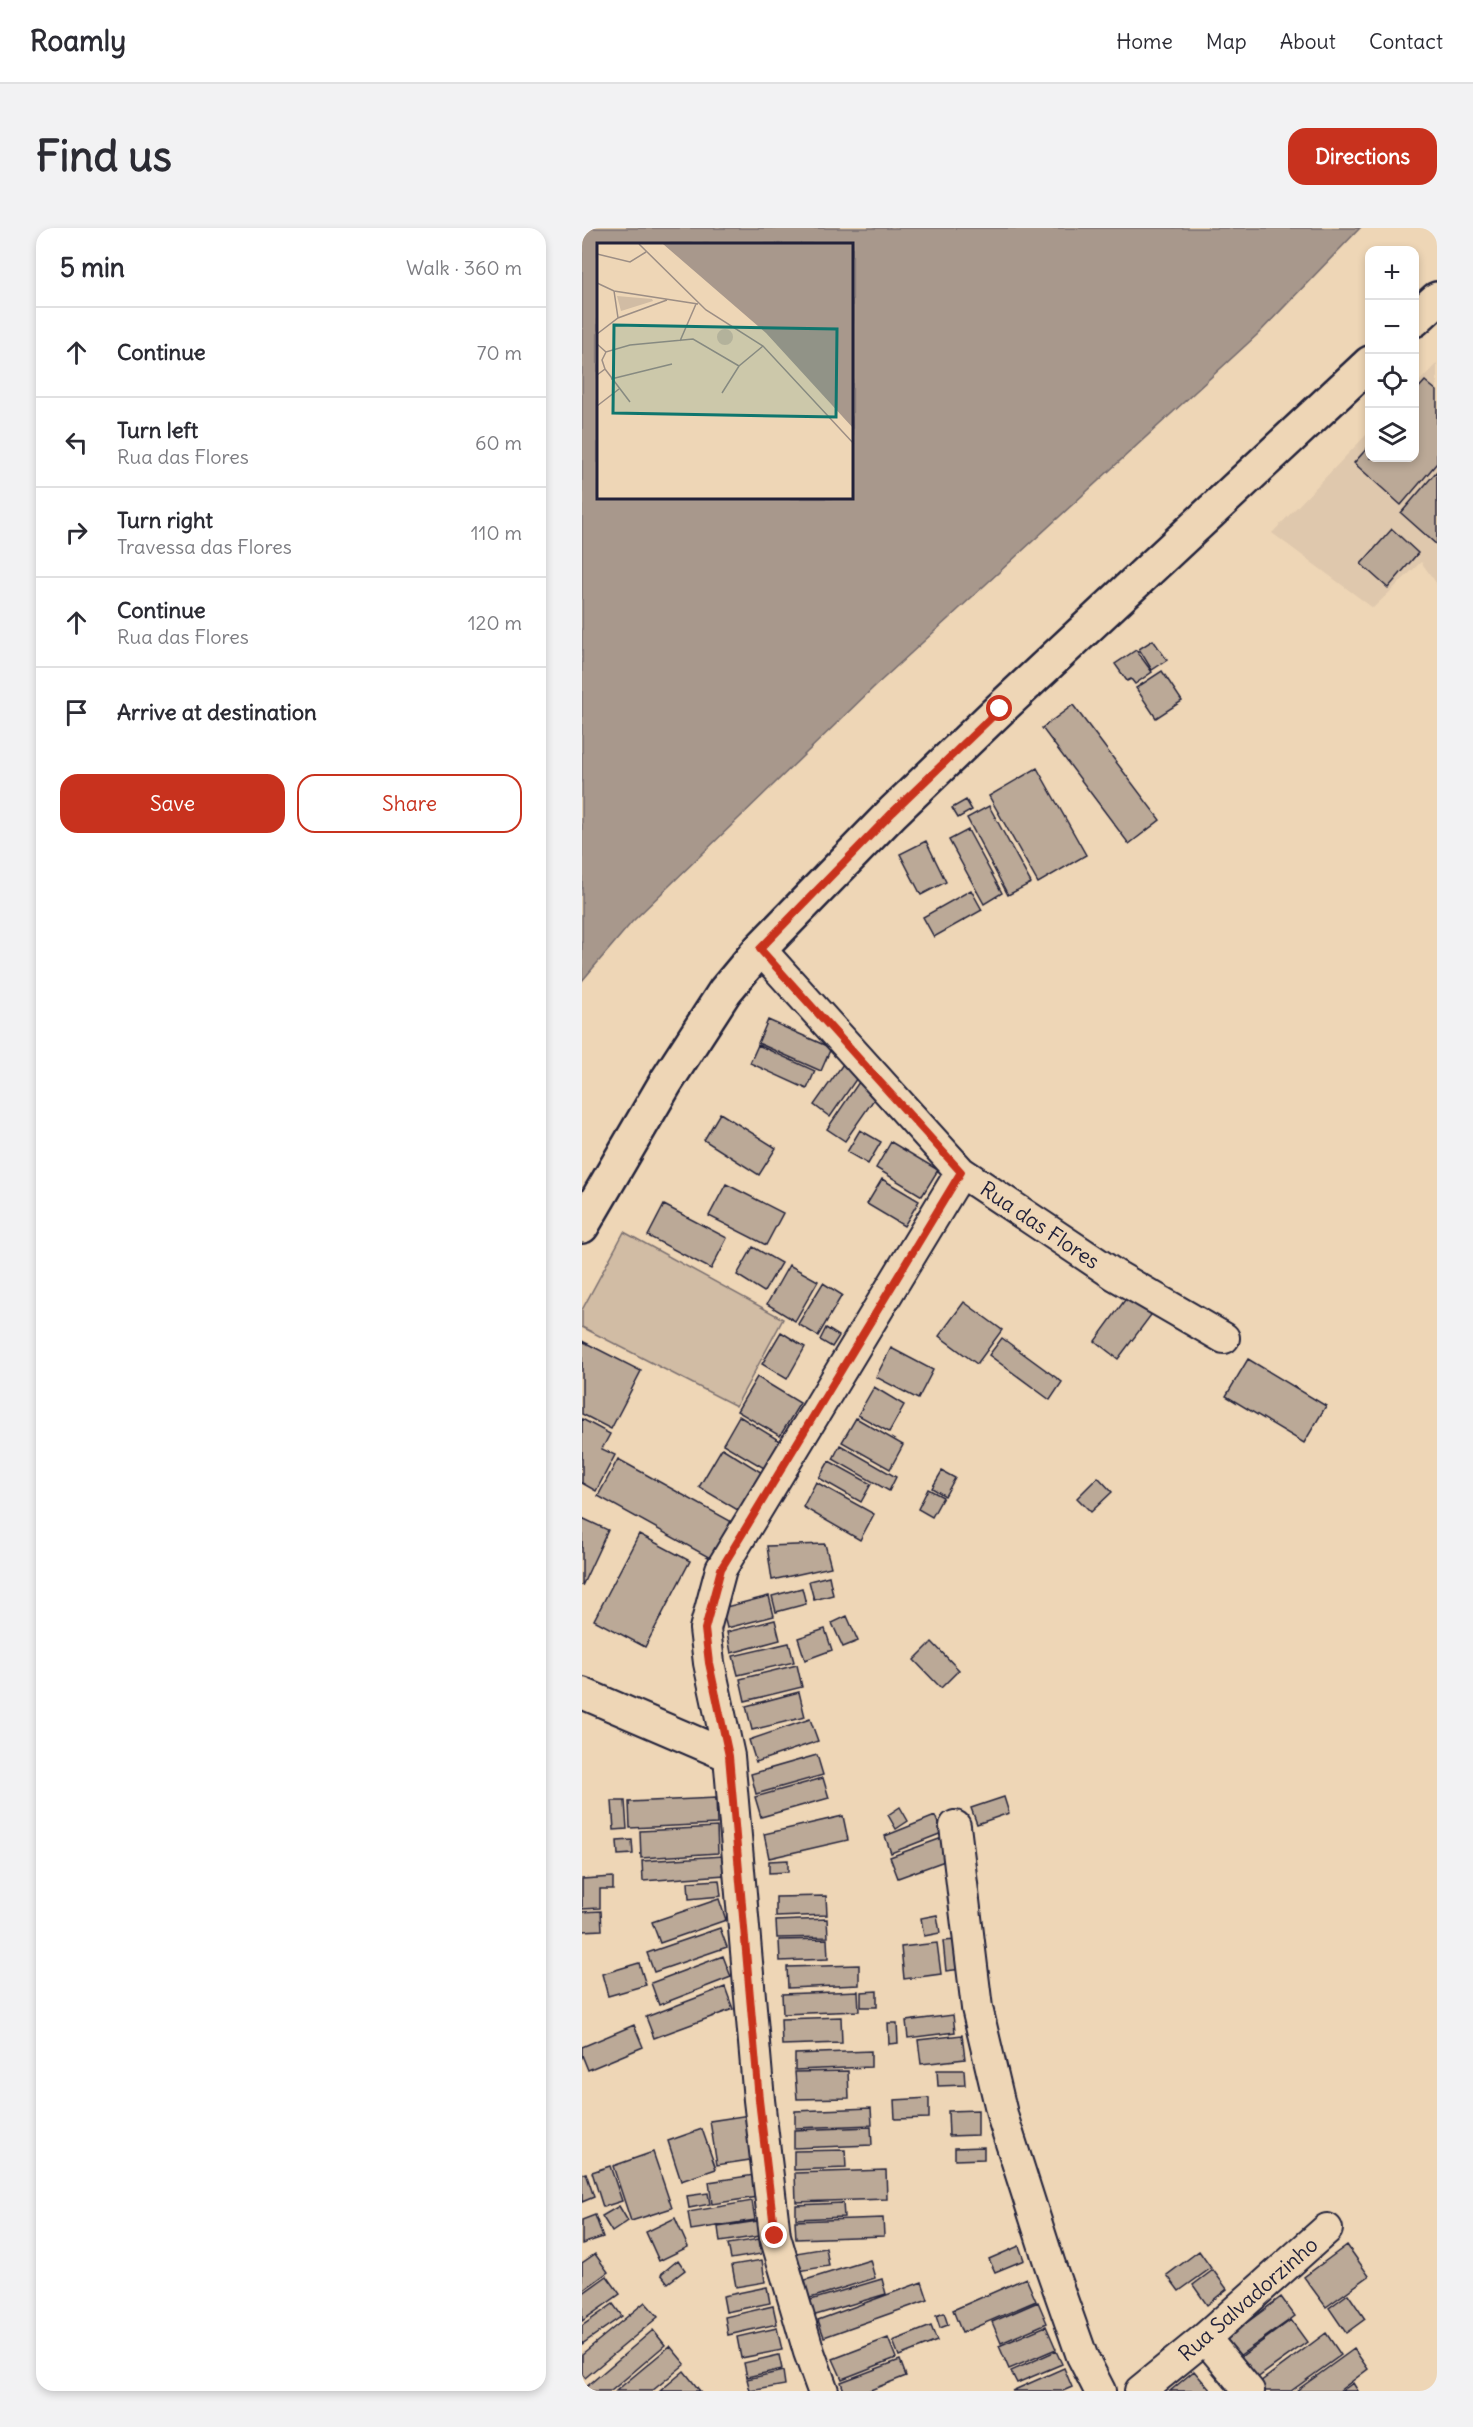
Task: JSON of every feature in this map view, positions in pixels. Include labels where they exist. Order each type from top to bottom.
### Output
[{"type":"main road","points":[[1419,315],[1437,299]]},
{"type":"main road","points":[[582,1226],[678,1064],[725,991],[760,949],[893,812],[991,717],[1365,368]]},
{"type":"street","name":"Rua das Flores","points":[[760,949],[961,1172],[1115,1275],[1224,1338]]},
{"type":"street","points":[[823,2391],[808,2352],[775,2236],[759,2100],[729,1756],[709,1663],[705,1629],[721,1569],[961,1172]]},
{"type":"street","points":[[582,1693],[729,1756]]},
{"type":"street","points":[[955,1826],[977,2008],[1003,2118],[1082,2356],[1100,2391]]},
{"type":"street","name":"Rua Salvadorzinho","points":[[1140,2391],[1205,2338],[1327,2229]]},
{"type":"street","points":[[1205,2338],[1249,2391]]},
{"type":"shaded area","points":[[582,228],[1360,228],[1258,334],[873,688],[632,922],[582,981]]},
{"type":"shaded area","points":[[1437,363],[1437,584],[1421,562],[1373,608],[1272,533],[1365,436],[1365,462],[1419,462],[1419,382]]},
{"type":"shaded area","points":[[624,1232],[783,1319],[736,1406],[582,1327],[582,1310]]},
{"type":"building","points":[[1425,381],[1437,391],[1437,463],[1401,505],[1354,463],[1365,451],[1365,462],[1419,462],[1419,388]]},
{"type":"building","points":[[1437,471],[1437,545],[1401,513]]},
{"type":"building","points":[[1392,529],[1418,553],[1388,588],[1361,564]]},
{"type":"building","points":[[1153,640],[1167,660],[1152,670],[1139,649]]},
{"type":"building","points":[[1136,650],[1152,672],[1135,684],[1131,679],[1127,681],[1115,664]]},
{"type":"building","points":[[1162,671],[1182,701],[1156,718],[1136,688]]},
{"type":"building","points":[[1073,705],[1160,820],[1129,844],[1042,728]]},
{"type":"building","points":[[1037,768],[1086,855],[1038,883],[989,796]]},
{"type":"building","points":[[966,800],[972,810],[958,818],[952,808]]},
{"type":"building","points":[[989,806],[1031,883],[1008,895],[967,818]]},
{"type":"building","points":[[968,830],[1002,893],[984,904],[949,840]]},
{"type":"building","points":[[926,841],[946,882],[921,895],[900,854]]},
{"type":"building","points":[[971,890],[982,910],[934,937],[923,917]]},
{"type":"building","points":[[768,1020],[831,1048],[821,1071],[758,1043]]},
{"type":"building","points":[[758,1045],[815,1071],[807,1089],[750,1063]]},
{"type":"building","points":[[843,1064],[859,1075],[830,1117],[814,1105]]},
{"type":"building","points":[[859,1082],[877,1095],[845,1141],[827,1129]]},
{"type":"building","points":[[720,1113],[776,1148],[759,1175],[704,1140]]},
{"type":"building","points":[[860,1130],[881,1142],[868,1164],[847,1152]]},
{"type":"building","points":[[891,1142],[938,1170],[922,1196],[876,1168]]},
{"type":"building","points":[[882,1179],[919,1201],[904,1226],[867,1204]]},
{"type":"building","points":[[726,1184],[783,1213],[766,1245],[709,1216]]},
{"type":"building","points":[[664,1205],[727,1238],[711,1269],[648,1236]]},
{"type":"building","points":[[753,1247],[781,1263],[764,1292],[737,1275]]},
{"type":"building","points":[[789,1265],[818,1281],[795,1321],[767,1304]]},
{"type":"building","points":[[823,1283],[842,1295],[818,1336],[798,1324]]},
{"type":"building","points":[[1130,1293],[1154,1311],[1118,1359],[1095,1341]]},
{"type":"building","points":[[964,1302],[1002,1330],[977,1364],[939,1336]]},
{"type":"building","points":[[826,1328],[839,1336],[832,1347],[820,1340]]},
{"type":"building","points":[[781,1332],[805,1347],[787,1379],[762,1364]]},
{"type":"building","points":[[1002,1338],[1062,1382],[1050,1400],[989,1355]]},
{"type":"building","points":[[582,1341],[641,1371],[611,1429],[582,1414]]},
{"type":"building","points":[[891,1348],[933,1370],[918,1399],[876,1377]]},
{"type":"building","points":[[1248,1359],[1326,1406],[1304,1443],[1226,1396]]},
{"type":"building","points":[[757,1377],[800,1403],[780,1436],[737,1411]]},
{"type":"building","points":[[874,1387],[904,1405],[889,1432],[858,1415]]},
{"type":"building","points":[[739,1416],[780,1441],[764,1468],[723,1444]]},
{"type":"building","points":[[856,1418],[903,1445],[890,1469],[842,1442]]},
{"type":"building","points":[[582,1419],[610,1434],[602,1449],[615,1455],[596,1491],[582,1483]]},
{"type":"building","points":[[840,1445],[896,1477],[889,1491],[833,1459]]},
{"type":"building","points":[[722,1448],[764,1474],[741,1512],[699,1487]]},
{"type":"building","points":[[618,1459],[732,1522],[712,1559],[598,1496]]},
{"type":"building","points":[[829,1461],[871,1484],[861,1502],[819,1478]]},
{"type":"building","points":[[942,1471],[955,1478],[945,1496],[932,1488]]},
{"type":"building","points":[[1098,1477],[1112,1492],[1091,1512],[1077,1498]]},
{"type":"building","points":[[816,1482],[874,1514],[860,1540],[803,1507]]},
{"type":"building","points":[[928,1489],[943,1497],[932,1517],[918,1509]]},
{"type":"building","points":[[582,1518],[608,1530],[582,1586]]},
{"type":"building","points":[[639,1534],[690,1561],[645,1647],[594,1620]]},
{"type":"building","points":[[825,1544],[831,1567],[772,1580],[767,1546]]},
{"type":"building","points":[[829,1576],[833,1595],[814,1600],[809,1581]]},
{"type":"building","points":[[802,1588],[806,1604],[776,1612],[772,1596]]},
{"type":"building","points":[[769,1596],[774,1616],[727,1628],[722,1608]]},
{"type":"building","points":[[847,1616],[858,1641],[843,1647],[832,1623]]},
{"type":"building","points":[[775,1620],[780,1640],[731,1653],[727,1632]]},
{"type":"building","points":[[825,1629],[832,1650],[805,1660],[798,1638]]},
{"type":"building","points":[[932,1642],[959,1670],[941,1688],[914,1660]]},
{"type":"building","points":[[789,1643],[794,1662],[738,1675],[733,1656]]},
{"type":"building","points":[[797,1665],[802,1687],[745,1701],[740,1679]]},
{"type":"building","points":[[799,1692],[805,1717],[752,1730],[746,1706]]},
{"type":"building","points":[[810,1719],[818,1741],[756,1762],[749,1740]]},
{"type":"building","points":[[817,1755],[823,1775],[756,1794],[751,1774]]},
{"type":"building","points":[[823,1778],[829,1798],[761,1817],[755,1797]]},
{"type":"building","points":[[1004,1797],[1009,1813],[977,1824],[971,1808]]},
{"type":"building","points":[[716,1798],[717,1824],[630,1828],[629,1802]]},
{"type":"building","points":[[612,1801],[625,1801],[627,1829],[614,1830]]},
{"type":"building","points":[[900,1807],[908,1821],[896,1829],[888,1815]]},
{"type":"building","points":[[843,1816],[848,1840],[769,1858],[764,1834]]},
{"type":"building","points":[[935,1816],[942,1833],[891,1853],[885,1836]]},
{"type":"building","points":[[717,1827],[718,1853],[641,1858],[640,1831]]},
{"type":"building","points":[[942,1838],[950,1859],[898,1878],[890,1857]]},
{"type":"building","points":[[632,1840],[633,1854],[618,1855],[617,1841]]},
{"type":"building","points":[[724,1856],[725,1875],[643,1881],[642,1861]]},
{"type":"building","points":[[788,1860],[788,1872],[769,1873],[769,1861]]},
{"type":"building","points":[[613,1877],[613,1889],[600,1889],[600,1908],[582,1909],[582,1879]]},
{"type":"building","points":[[719,1880],[721,1896],[689,1899],[688,1882]]},
{"type":"building","points":[[826,1896],[827,1915],[776,1917],[776,1897]]},
{"type":"building","points":[[719,1899],[726,1920],[660,1943],[652,1922]]},
{"type":"building","points":[[601,1911],[602,1930],[582,1931],[582,1912]]},
{"type":"building","points":[[937,1915],[940,1933],[924,1936],[921,1918]]},
{"type":"building","points":[[827,1919],[828,1937],[777,1938],[776,1921]]},
{"type":"building","points":[[720,1928],[727,1947],[654,1972],[647,1953]]},
{"type":"building","points":[[827,1939],[828,1959],[780,1961],[779,1940]]},
{"type":"building","points":[[958,1940],[961,1969],[946,1971],[943,1941]]},
{"type":"building","points":[[937,1943],[941,1974],[904,1979],[901,1947]]},
{"type":"building","points":[[723,1956],[731,1977],[659,2005],[651,1983]]},
{"type":"building","points":[[639,1963],[646,1985],[608,1996],[602,1974]]},
{"type":"building","points":[[859,1965],[859,1985],[788,1988],[787,1967]]},
{"type":"building","points":[[725,1987],[733,2009],[654,2038],[646,2017]]},
{"type":"building","points":[[858,1991],[859,2011],[783,2014],[782,1994]]},
{"type":"building","points":[[877,1991],[877,2007],[861,2007],[861,1992]]},
{"type":"building","points":[[953,2015],[955,2032],[908,2038],[906,2021]]},
{"type":"building","points":[[841,2017],[842,2043],[782,2045],[781,2019]]},
{"type":"building","points":[[888,2023],[897,2023],[898,2043],[889,2044]]},
{"type":"building","points":[[634,2025],[643,2047],[588,2070],[582,2055],[582,2047]]},
{"type":"building","points":[[962,2035],[965,2059],[921,2064],[918,2040]]},
{"type":"building","points":[[871,2051],[871,2067],[795,2070],[795,2054]]},
{"type":"building","points":[[937,2070],[964,2070],[965,2085],[938,2086]]},
{"type":"building","points":[[848,2071],[849,2098],[797,2099],[795,2072]]},
{"type":"building","points":[[929,2098],[929,2118],[895,2119],[894,2100]]},
{"type":"building","points":[[871,2108],[872,2125],[795,2128],[795,2111]]},
{"type":"building","points":[[978,2110],[978,2135],[949,2136],[948,2111]]},
{"type":"building","points":[[749,2115],[756,2159],[717,2165],[710,2121]]},
{"type":"building","points":[[871,2127],[872,2145],[794,2148],[794,2130]]},
{"type":"building","points":[[702,2129],[716,2169],[681,2181],[668,2141]]},
{"type":"building","points":[[984,2147],[984,2159],[955,2160],[955,2148]]},
{"type":"building","points":[[845,2150],[846,2168],[794,2170],[794,2151]]},
{"type":"building","points":[[653,2152],[672,2208],[631,2221],[613,2166]]},
{"type":"building","points":[[610,2166],[622,2201],[603,2207],[592,2172]]},
{"type":"building","points":[[886,2170],[887,2199],[796,2202],[795,2173]]},
{"type":"building","points":[[586,2173],[594,2197],[582,2202],[582,2174]]},
{"type":"building","points":[[754,2175],[757,2197],[712,2204],[709,2182]]},
{"type":"building","points":[[708,2193],[710,2204],[689,2208],[687,2196]]},
{"type":"building","points":[[752,2201],[755,2220],[691,2230],[688,2212]]},
{"type":"building","points":[[843,2203],[844,2217],[796,2219],[796,2205]]},
{"type":"building","points":[[619,2206],[628,2221],[612,2232],[602,2216]]},
{"type":"building","points":[[595,2215],[603,2237],[582,2244],[582,2220]]},
{"type":"building","points":[[675,2218],[688,2247],[659,2261],[646,2232]]},
{"type":"building","points":[[883,2218],[884,2236],[796,2239],[795,2221]]},
{"type":"building","points":[[758,2221],[760,2236],[720,2242],[718,2227]]},
{"type":"building","points":[[759,2239],[761,2254],[731,2259],[728,2244]]},
{"type":"building","points":[[1347,2245],[1369,2276],[1326,2307],[1304,2277]]},
{"type":"building","points":[[1019,2246],[1024,2260],[995,2272],[989,2259]]},
{"type":"building","points":[[826,2248],[829,2266],[799,2271],[796,2253]]},
{"type":"building","points":[[1199,2251],[1211,2268],[1179,2291],[1167,2275]]},
{"type":"building","points":[[595,2254],[608,2272],[582,2291],[582,2263]]},
{"type":"building","points":[[678,2260],[685,2270],[668,2283],[661,2274]]},
{"type":"building","points":[[762,2260],[765,2282],[736,2287],[732,2265]]},
{"type":"building","points":[[870,2260],[875,2278],[804,2300],[799,2282]]},
{"type":"building","points":[[1213,2270],[1227,2289],[1207,2305],[1193,2285]]},
{"type":"building","points":[[607,2276],[620,2294],[582,2321],[582,2294]]},
{"type":"building","points":[[1026,2278],[1036,2301],[962,2333],[953,2310]]},
{"type":"building","points":[[882,2279],[886,2294],[809,2317],[804,2302]]},
{"type":"building","points":[[922,2282],[928,2300],[824,2337],[818,2320]]},
{"type":"building","points":[[767,2287],[770,2303],[726,2312],[723,2296]]},
{"type":"building","points":[[1348,2294],[1365,2319],[1346,2333],[1329,2308]]},
{"type":"building","points":[[1281,2297],[1295,2316],[1239,2356],[1226,2338]]},
{"type":"building","points":[[645,2302],[658,2317],[585,2378],[582,2374],[582,2354]]},
{"type":"building","points":[[1038,2302],[1047,2323],[1001,2343],[992,2322]]},
{"type":"building","points":[[613,2304],[622,2316],[582,2344],[582,2326]]},
{"type":"building","points":[[773,2306],[777,2324],[728,2335],[725,2317]]},
{"type":"building","points":[[944,2313],[948,2325],[940,2328],[936,2316]]},
{"type":"building","points":[[1291,2320],[1307,2342],[1253,2381],[1238,2359]]},
{"type":"building","points":[[931,2326],[937,2341],[899,2356],[893,2341]]},
{"type":"building","points":[[1046,2326],[1056,2349],[1009,2369],[999,2346]]},
{"type":"building","points":[[777,2328],[782,2350],[741,2358],[737,2337]]},
{"type":"building","points":[[653,2330],[665,2345],[611,2391],[588,2391],[585,2388]]},
{"type":"building","points":[[1326,2333],[1341,2355],[1291,2391],[1260,2391],[1256,2385]]},
{"type":"building","points":[[888,2338],[896,2358],[842,2379],[833,2359]]},
{"type":"building","points":[[670,2346],[685,2364],[652,2391],[616,2391]]},
{"type":"building","points":[[1354,2349],[1368,2369],[1339,2391],[1296,2391]]},
{"type":"building","points":[[1056,2351],[1062,2364],[1017,2383],[1011,2371]]},
{"type":"building","points":[[779,2355],[782,2369],[747,2377],[744,2363]]},
{"type":"building","points":[[900,2360],[906,2376],[868,2391],[844,2391],[841,2382]]},
{"type":"building","points":[[1064,2368],[1072,2387],[1063,2391],[1012,2391]]},
{"type":"building","points":[[684,2371],[700,2391],[660,2391]]},
{"type":"building","points":[[783,2371],[785,2385],[750,2391],[747,2379]]},
{"type":"building","points":[[1194,2371],[1211,2391],[1170,2391]]},
{"type":"building","points":[[1353,2383],[1358,2391],[1342,2391]]},
{"type":"route","points":[[775,2236],[759,2100],[729,1756],[709,1663],[705,1629],[721,1569],[961,1172],[760,949],[893,812],[1000,709]]}]
